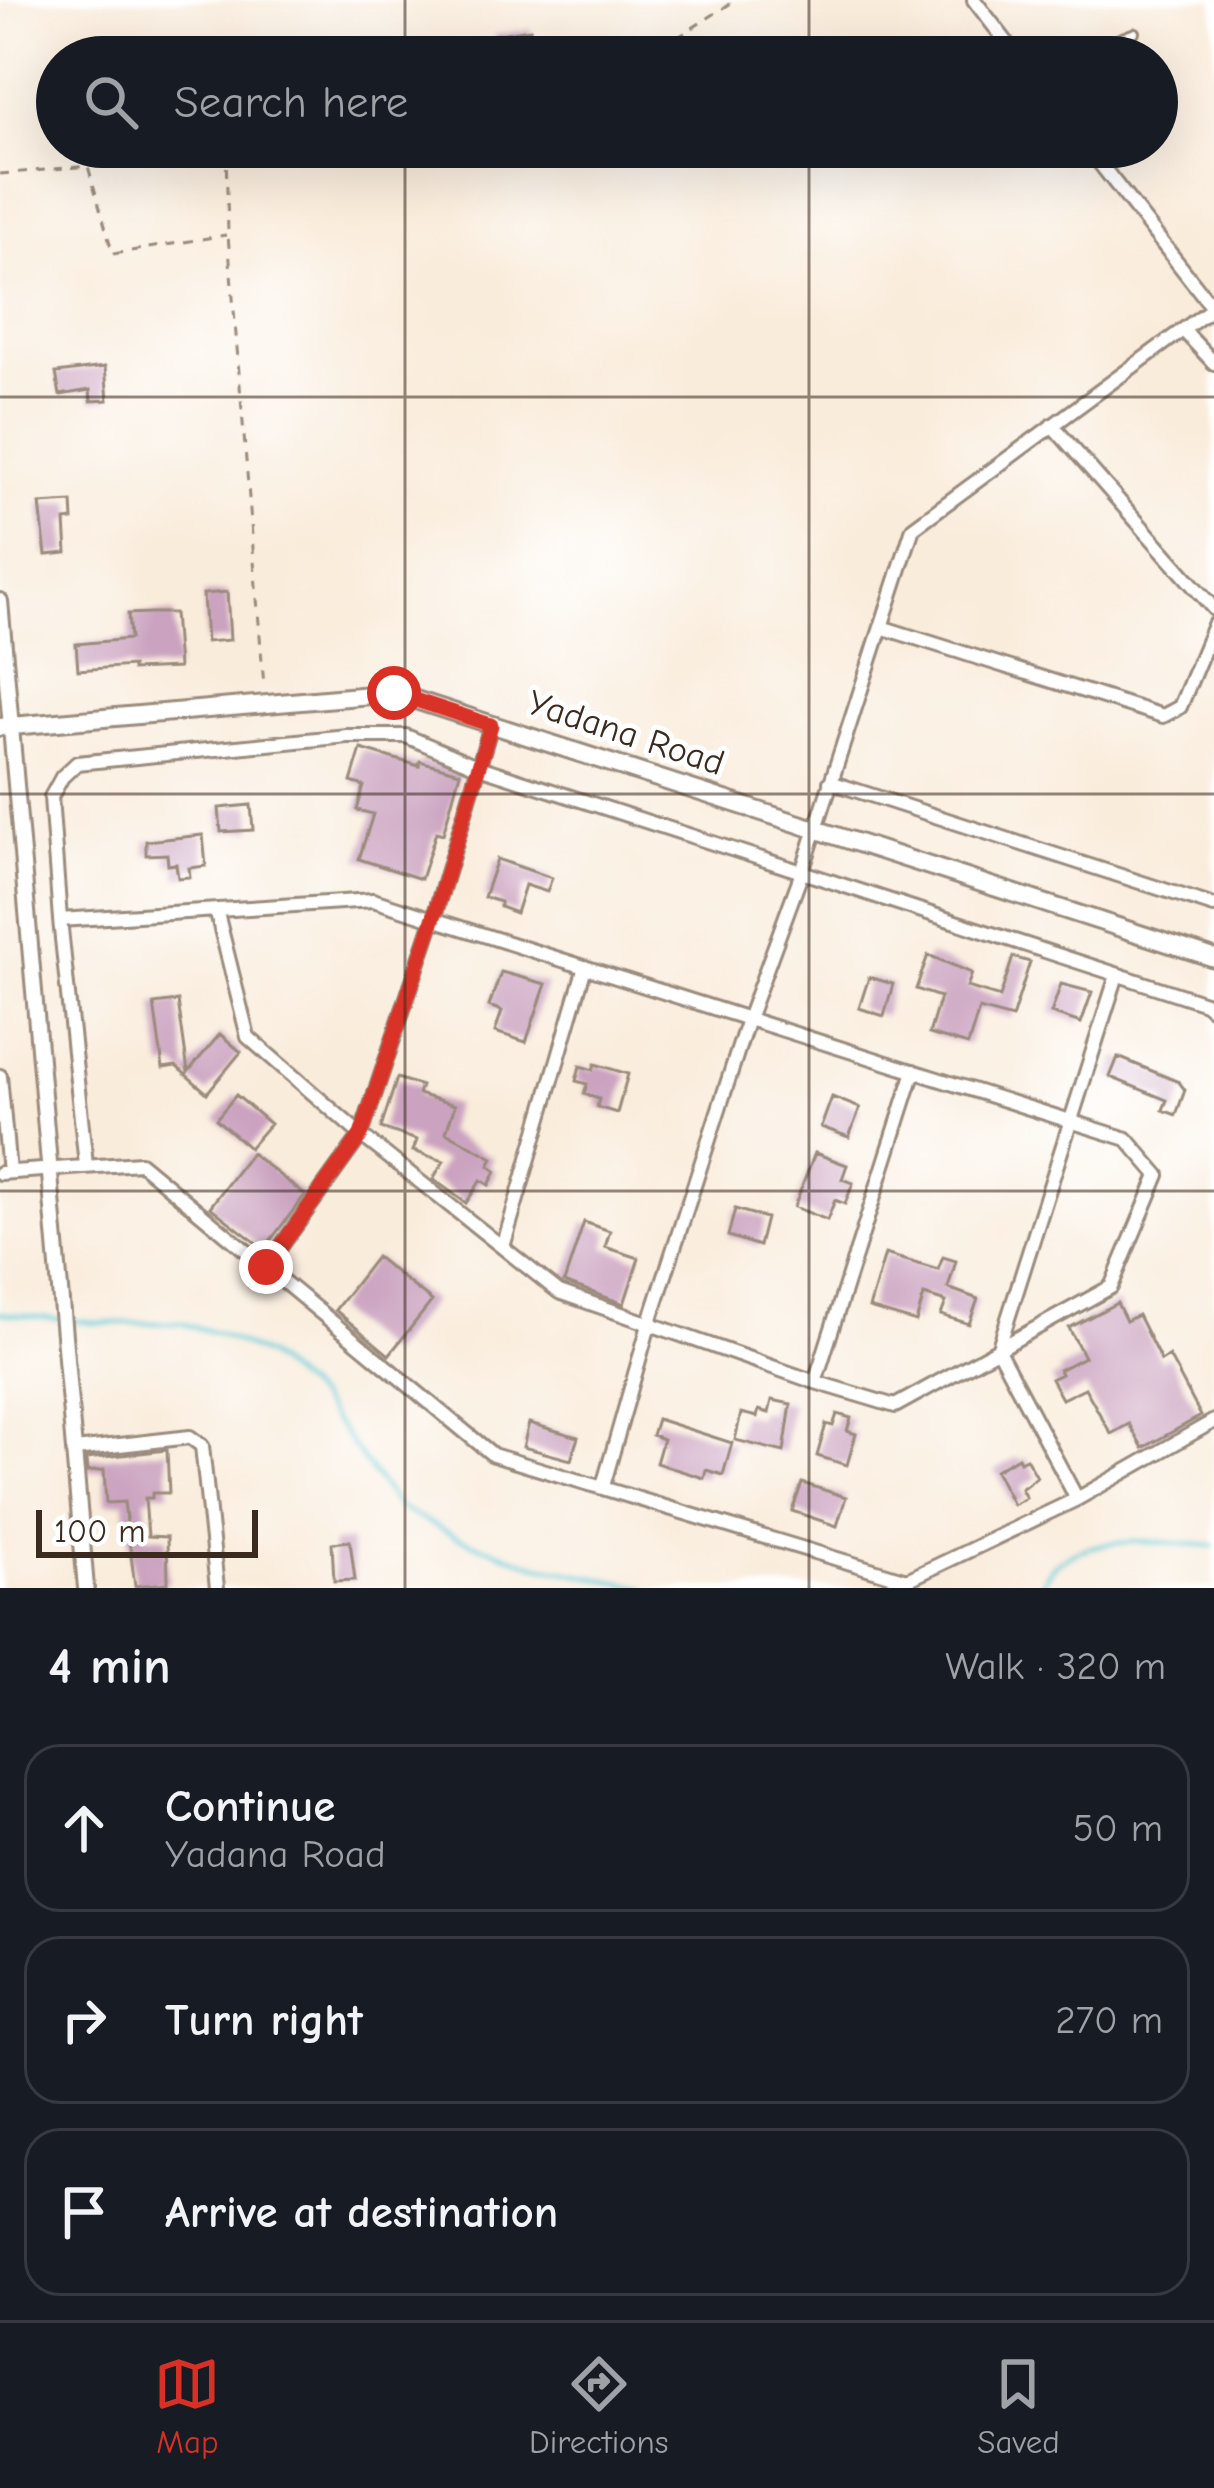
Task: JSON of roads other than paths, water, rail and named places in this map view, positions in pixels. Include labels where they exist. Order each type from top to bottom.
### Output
[{"type":"main road","name":"Yadana Road","points":[[7,726],[394,693],[1214,958]]},
{"type":"street","points":[[974,0],[1002,36]]},
{"type":"street","points":[[602,1486],[748,1019],[802,872],[913,528],[1214,307],[1105,168]]},
{"type":"street","points":[[1183,330],[1214,363]]},
{"type":"street","points":[[1052,425],[1214,609]]},
{"type":"street","points":[[0,601],[7,726],[86,1588]]},
{"type":"street","points":[[881,627],[1163,716],[1180,707],[1214,625]]},
{"type":"street","points":[[266,1267],[361,1135],[433,920],[491,725]]},
{"type":"street","points":[[86,1165],[51,797],[77,763],[347,736],[406,736],[478,767],[1205,1003],[1214,1010]]},
{"type":"street","points":[[830,782],[1214,906]]},
{"type":"street","points":[[60,920],[374,900],[1127,1139],[1158,1175],[1111,1287],[895,1406],[559,1292],[361,1135],[248,1037],[217,913]]},
{"type":"street","points":[[503,1246],[585,967]]},
{"type":"street","points":[[1077,1498],[998,1350],[1117,975]]},
{"type":"street","points":[[815,1382],[914,1071]]},
{"type":"street","points":[[0,1076],[4,1173],[140,1163],[493,1455],[907,1580],[1077,1498],[1214,1421]]},
{"type":"street","points":[[75,1450],[190,1437],[202,1446],[217,1588]]},
{"type":"lane","points":[[1124,36],[1135,32]]},
{"type":"waterway","points":[[0,1313],[94,1323],[181,1323],[219,1334],[267,1356],[317,1398],[398,1507],[459,1538],[535,1565],[645,1588]]},
{"type":"waterway","points":[[1039,1588],[1055,1565],[1090,1547],[1132,1542],[1214,1546]]}]
